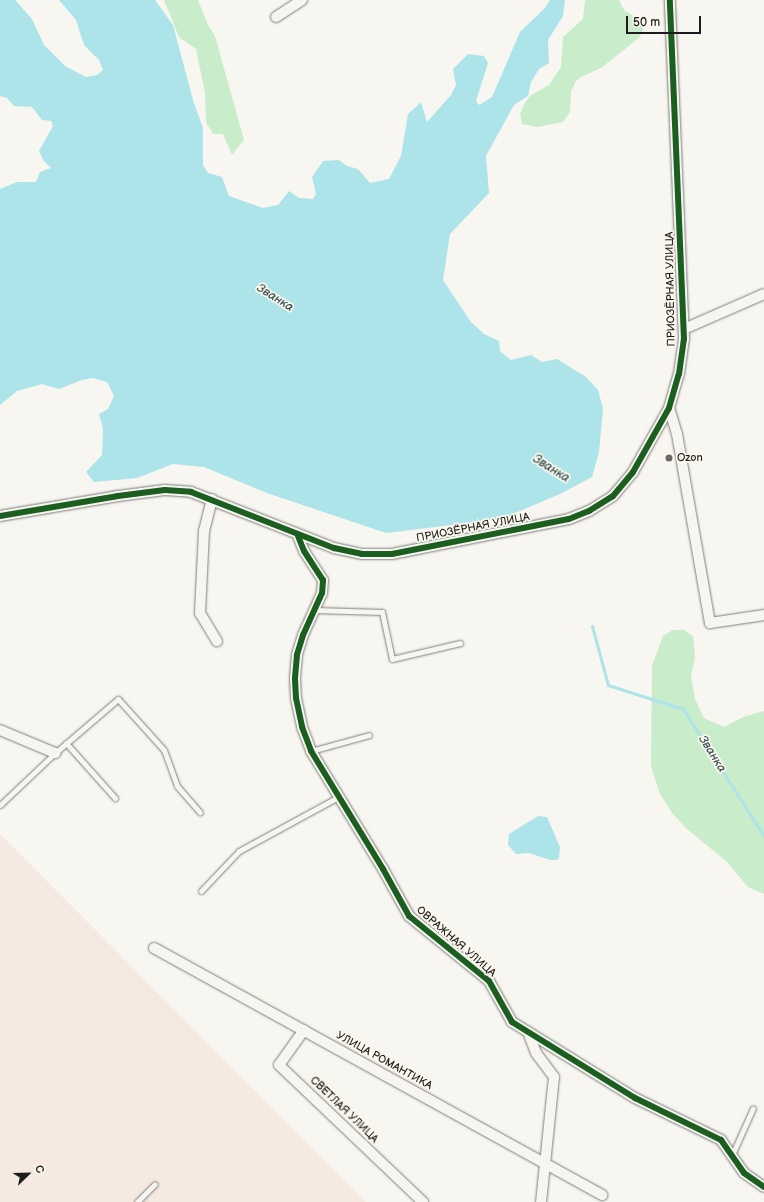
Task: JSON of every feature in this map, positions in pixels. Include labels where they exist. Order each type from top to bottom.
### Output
[{"type":"street","points":[[276,17],[302,0]]},
{"type":"street","name":"ПРИОЗЁРНАЯ УЛИЦА","points":[[0,516],[118,496],[166,490],[191,492],[212,499],[298,536],[334,548],[362,554],[392,554],[569,519],[588,512],[613,496],[633,472],[669,408],[679,374],[684,339],[670,0]]},
{"type":"street","points":[[684,329],[764,294]]},
{"type":"street","points":[[669,408],[677,434],[710,623],[764,615]]},
{"type":"street","points":[[212,499],[204,531],[200,613],[217,641]]},
{"type":"street","name":"ОВРАЖНАЯ УЛИЦА","points":[[298,536],[304,551],[323,580],[322,593],[303,635],[297,655],[295,679],[296,698],[302,727],[311,751],[340,796],[409,916],[489,981],[512,1022],[635,1098],[721,1140],[744,1173],[764,1187]]},
{"type":"street","points":[[0,730],[56,753]]},
{"type":"street","name":"УЛИЦА РОМАНТИКА","points":[[154,948],[602,1196]]},
{"type":"street","name":"СВЕТЛАЯ УЛИЦА","points":[[304,1030],[280,1065],[423,1202]]},
{"type":"street","points":[[528,1032],[536,1053],[554,1076],[546,1164],[540,1202]]},
{"type":"lane","points":[[315,610],[382,612],[392,659],[460,643]]},
{"type":"lane","points":[[0,805],[66,744],[118,699],[164,750],[177,786],[200,812]]},
{"type":"lane","points":[[311,751],[369,735]]},
{"type":"lane","points":[[66,744],[115,798]]},
{"type":"lane","points":[[201,891],[239,850],[340,796]]},
{"type":"lane","points":[[732,1155],[752,1108]]},
{"type":"lane","points":[[137,1202],[155,1184]]},
{"type":"shaded area","points":[[0,834],[286,1122],[366,1202],[0,1202]]},
{"type":"green space","points":[[164,0],[198,0],[208,25],[215,36],[244,140],[232,155],[223,134],[213,134],[206,122],[205,93],[196,49],[179,37]]},
{"type":"green space","points":[[585,0],[619,0],[624,10],[642,21],[644,26],[640,37],[601,68],[581,77],[576,81],[571,91],[570,112],[563,122],[537,127],[522,124],[520,114],[524,104],[530,96],[549,85],[561,67],[563,37],[583,19]]},
{"type":"green space","points":[[672,630],[684,630],[693,636],[695,658],[691,676],[695,699],[704,718],[724,727],[743,717],[764,711],[764,894],[748,887],[726,861],[687,829],[672,813],[660,794],[651,766],[652,666],[663,636]]},
{"type":"water","points":[[0,0],[15,0],[32,19],[44,45],[65,66],[86,77],[97,75],[103,70],[99,60],[84,45],[76,20],[59,0],[155,0],[173,25],[193,100],[203,128],[203,165],[208,173],[222,177],[229,196],[263,208],[278,205],[289,191],[299,198],[313,199],[316,194],[312,177],[323,161],[339,160],[347,166],[358,169],[370,183],[389,179],[401,156],[408,114],[421,102],[427,122],[451,95],[456,85],[453,69],[468,54],[484,56],[488,63],[476,101],[479,105],[492,97],[520,32],[544,9],[550,0],[565,0],[563,16],[548,40],[549,63],[539,69],[531,82],[528,96],[514,105],[486,156],[489,193],[450,234],[443,280],[471,322],[484,334],[499,341],[500,351],[511,360],[531,355],[542,362],[557,359],[586,377],[598,390],[603,409],[599,452],[592,477],[560,494],[501,519],[386,533],[267,493],[204,467],[173,464],[137,478],[94,482],[86,472],[102,455],[103,429],[99,414],[108,409],[114,396],[107,382],[93,378],[82,380],[59,389],[42,384],[17,391],[0,405],[0,189],[17,182],[36,182],[40,172],[51,168],[43,160],[39,151],[53,126],[51,121],[42,120],[32,107],[14,106],[7,98],[0,96]]},
{"type":"water","points":[[538,816],[547,817],[560,847],[559,858],[556,860],[550,860],[529,853],[516,854],[508,845],[509,834]]},
{"type":"waterway","name":"Званка","points":[[592,626],[608,685],[683,709],[764,836]]},
{"type":"cycle path","points":[[0,516],[118,496],[165,490],[191,492],[334,548],[362,554],[392,554],[569,519],[589,511],[613,496],[633,472],[669,408],[679,374],[684,339],[670,0]]},
{"type":"cycle path","points":[[298,536],[304,551],[323,580],[322,593],[303,635],[297,655],[295,679],[296,698],[302,727],[311,751],[383,869],[409,916],[489,981],[512,1022],[635,1098],[721,1140],[744,1173],[764,1187]]},
{"type":"place","name":"Ozon","points":[[669,458]]}]
